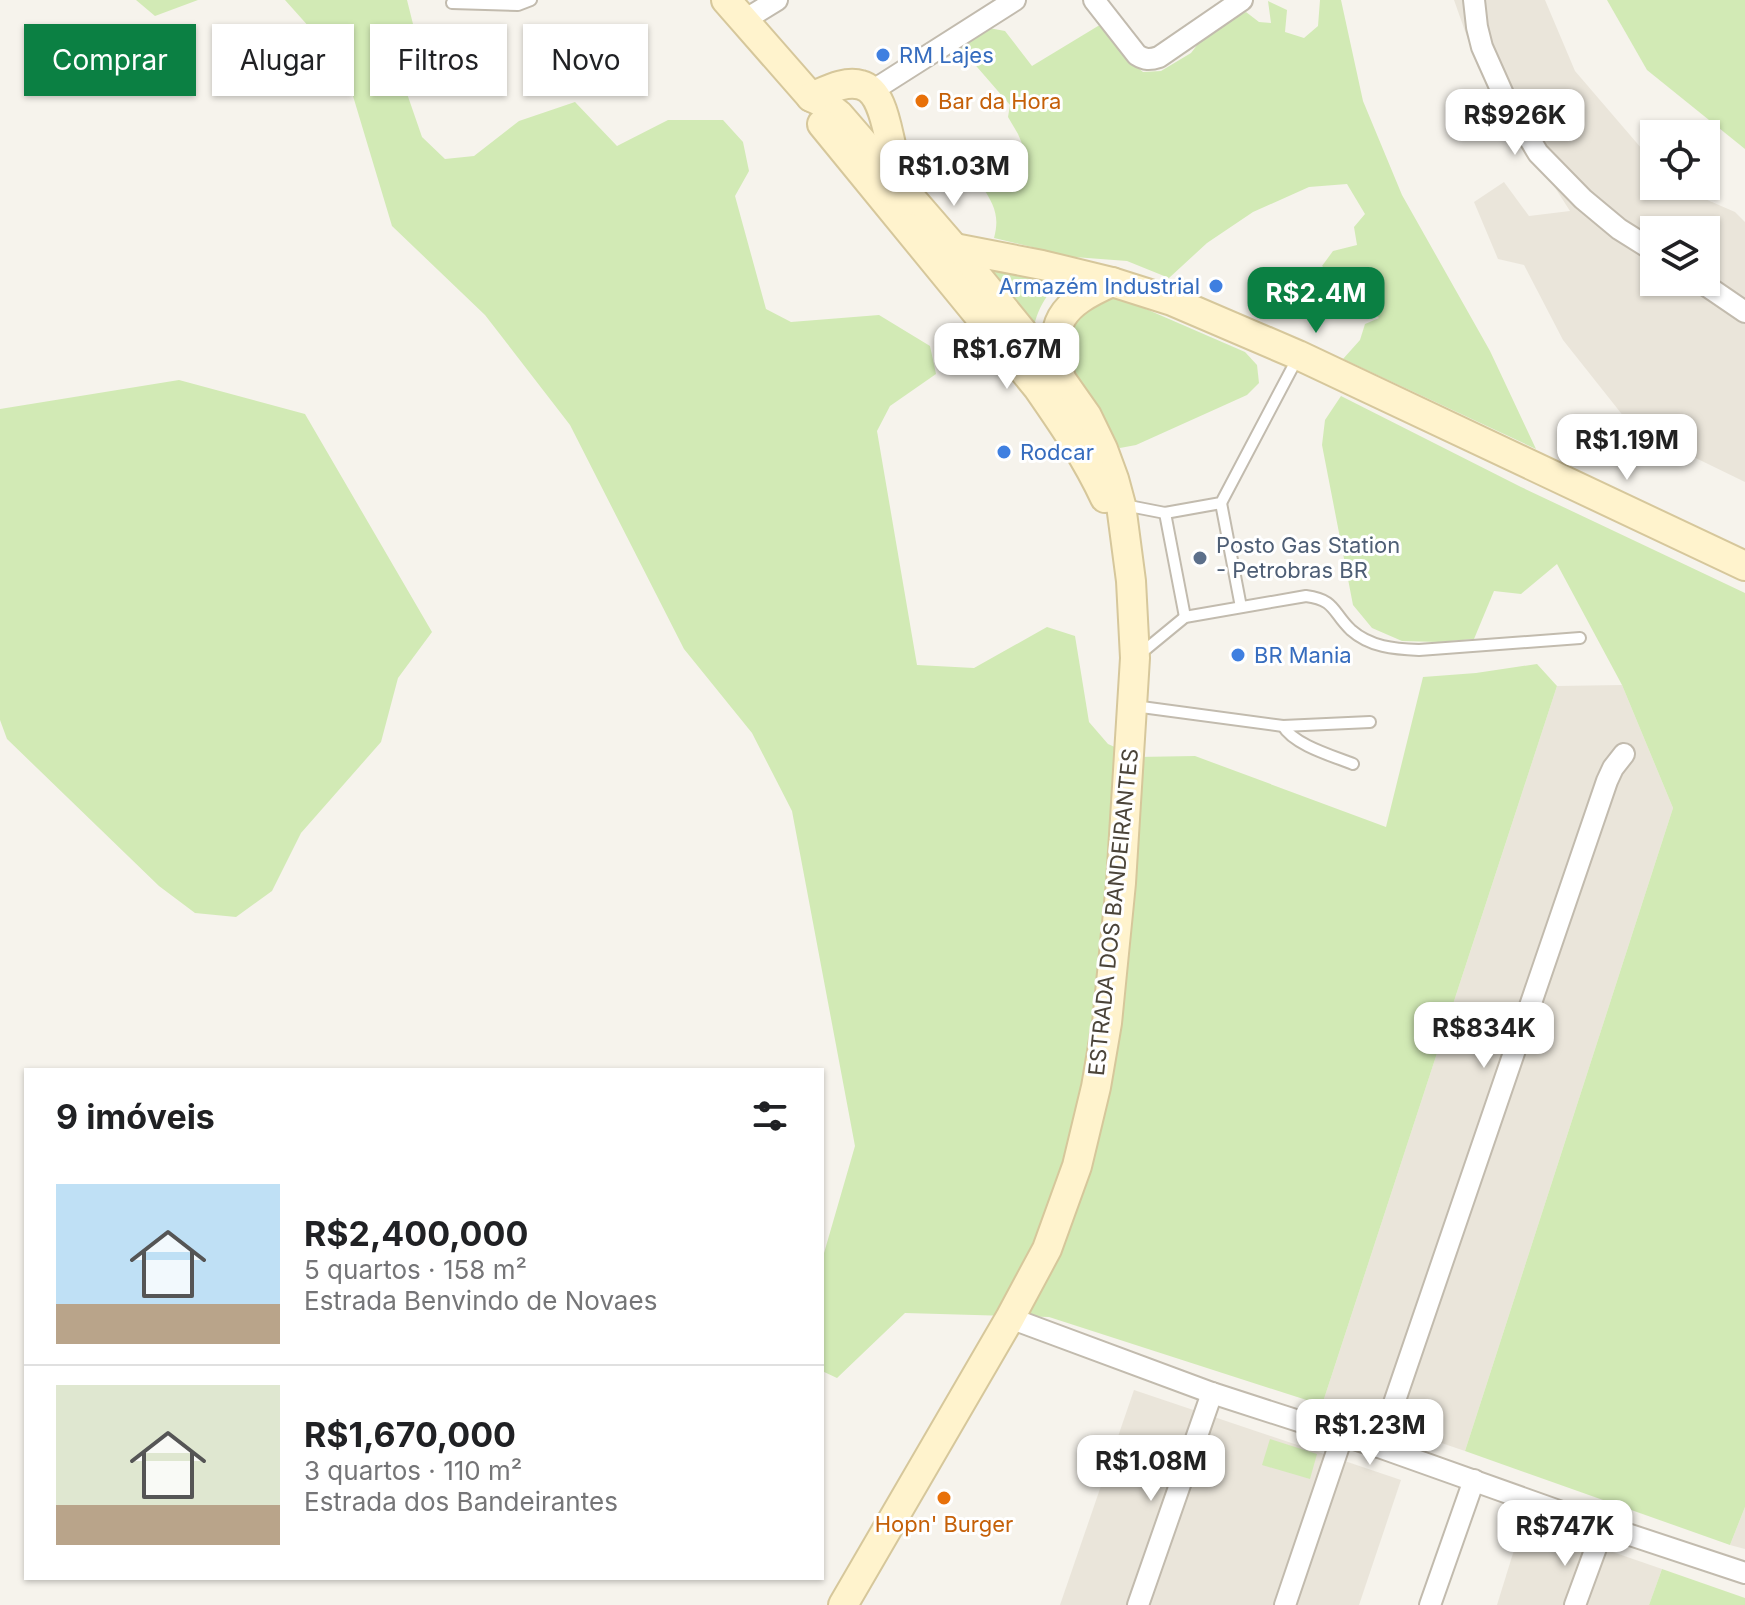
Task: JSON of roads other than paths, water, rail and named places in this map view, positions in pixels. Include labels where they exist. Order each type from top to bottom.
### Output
[{"type":"main road","name":"ESTRADA DOS BANDEIRANTES","points":[[734,10],[811,97],[839,115],[1063,423],[1095,476],[1125,543]]},
{"type":"main road","points":[[811,97],[850,84],[872,91],[883,111],[911,215]]},
{"type":"main road","name":"ESTRADA DOS BANDEIRANTES","points":[[843,1605],[1047,1249],[1077,1166],[1107,1023],[1119,898],[1135,658],[1131,581],[1121,505],[1103,449],[1087,416],[1061,379],[955,249],[911,215]]},
{"type":"main road","points":[[955,249],[1042,265],[1172,301],[1298,355],[1740,564]]},
{"type":"main road","points":[[1061,379],[1055,355],[1059,323],[1076,300],[1112,282]]},
{"type":"street","points":[[734,10],[777,0]]},
{"type":"street","points":[[872,91],[1015,0]]},
{"type":"street","points":[[1094,0],[1143,59],[1159,57],[1242,0]]},
{"type":"street","points":[[1474,0],[1482,47],[1503,94],[1538,153],[1583,199],[1640,242]]},
{"type":"street","points":[[1720,295],[1745,312]]},
{"type":"street","points":[[1379,1447],[1607,781],[1624,754]]},
{"type":"street","points":[[1010,1318],[1212,1393],[1343,1434],[1745,1573]]},
{"type":"street","points":[[1138,1605],[1212,1393]]},
{"type":"street","points":[[1285,1605],[1343,1434]]},
{"type":"street","points":[[1430,1605],[1474,1480]]},
{"type":"street","points":[[1575,1605],[1604,1526]]},
{"type":"lane","points":[[452,3],[518,5],[531,0]]},
{"type":"lane","points":[[1241,607],[1221,503],[1298,355]]},
{"type":"lane","points":[[1121,505],[1165,513],[1221,503]]},
{"type":"lane","points":[[1165,513],[1185,617]]},
{"type":"lane","points":[[1135,658],[1185,617],[1306,596],[1321,598],[1333,606],[1351,630],[1371,643],[1395,649],[1419,650],[1580,638]]},
{"type":"lane","points":[[1132,706],[1283,726],[1370,722]]},
{"type":"lane","points":[[1283,726],[1287,734],[1298,741],[1353,764]]},
{"type":"place","name":"RM Lajes","points":[[883,55]]},
{"type":"place","name":"Bar da Hora","points":[[922,101]]},
{"type":"place","name":"Armazém Industrial","points":[[1216,286]]},
{"type":"place","name":"Rodcar","points":[[1004,452]]},
{"type":"place","name":"Posto Gas Station - Petrobras BR","points":[[1200,558]]},
{"type":"place","name":"BR Mania","points":[[1238,655]]},
{"type":"place","name":"Hopn' Burger","points":[[944,1498]]}]
